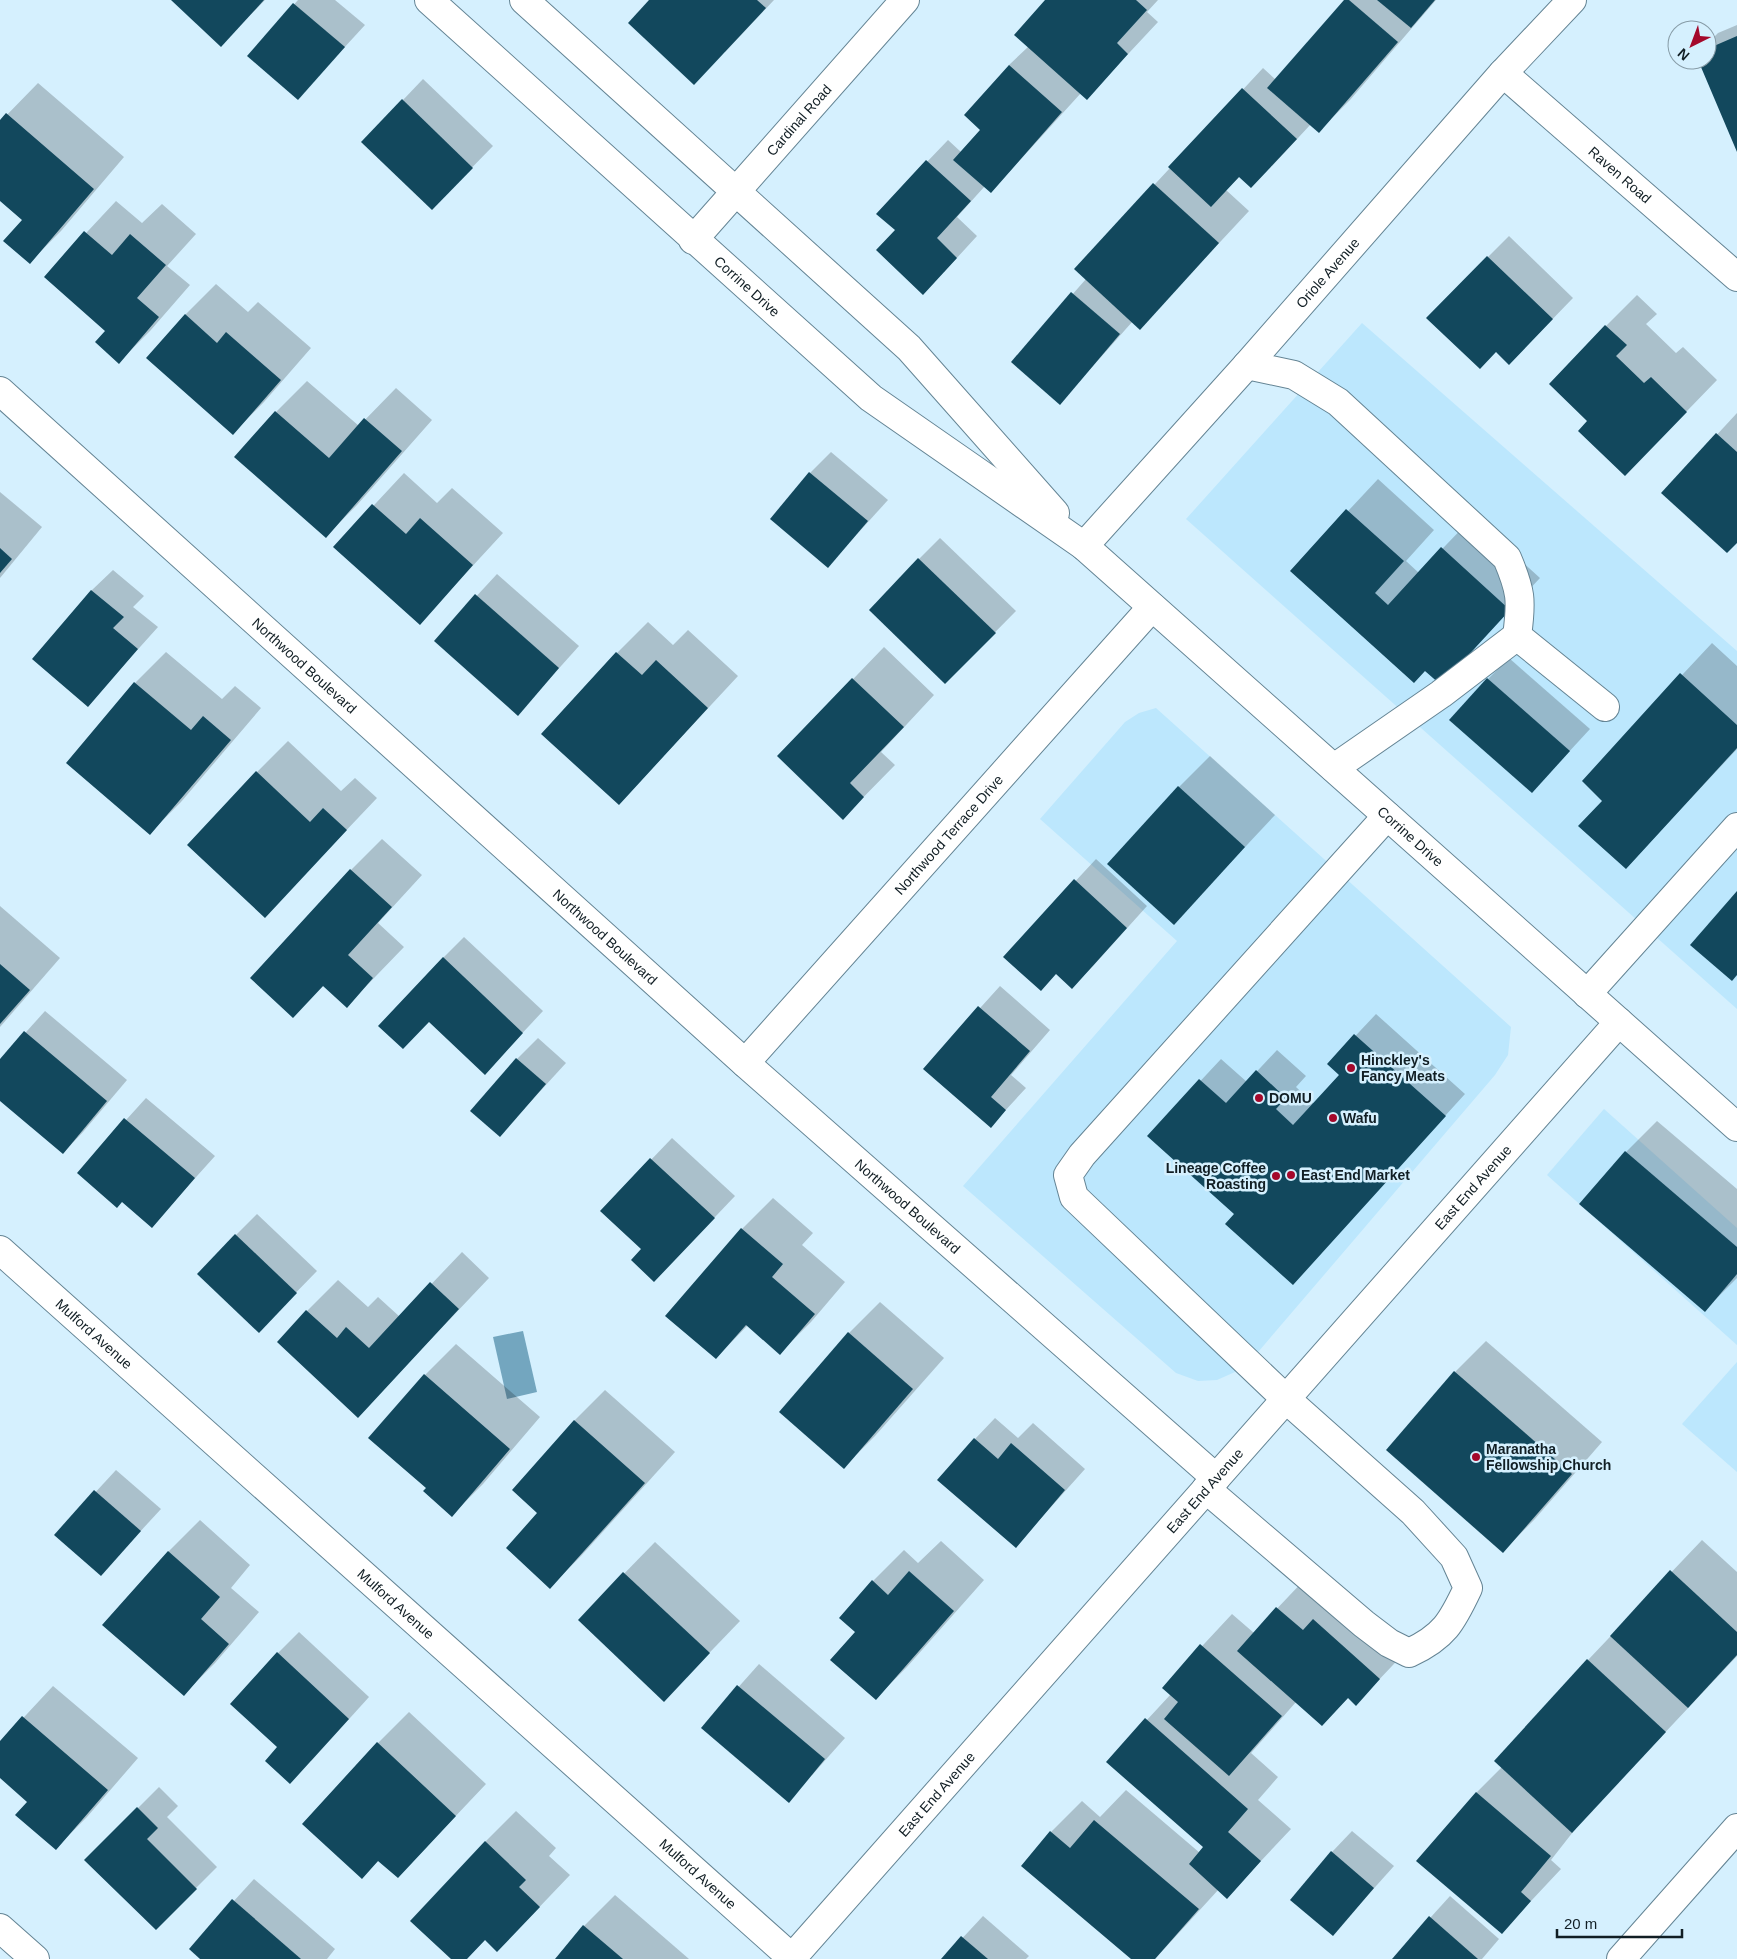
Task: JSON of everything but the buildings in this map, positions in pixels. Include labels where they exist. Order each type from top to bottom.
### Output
[{"type":"street","name":"Corrine Drive","points":[[429,0],[693,240],[871,398],[1084,546]]},
{"type":"street","name":"Corrine Drive","points":[[524,0],[909,348],[1084,546],[1618,1022],[1733,1115]]},
{"type":"street","name":"Cardinal Road","points":[[693,240],[905,0]]},
{"type":"street","name":"Oriole Avenue","points":[[1084,546],[1247,365],[1503,73],[1572,0]]},
{"type":"street","name":"Raven Road","points":[[1503,73],[1737,277]]},
{"type":"street","points":[[1247,365],[1294,375],[1338,402],[1507,558],[1519,588],[1520,613],[1517,636],[1441,694],[1334,768]]},
{"type":"street","name":"Northwood Boulevard","points":[[0,391],[746,1063],[1364,1624],[1389,1644],[1409,1653],[1429,1644],[1452,1622],[1468,1588],[1454,1557],[1413,1512],[1286,1398],[1074,1197],[1068,1176],[1082,1155],[1387,816]]},
{"type":"street","name":"Northwood Terrace Drive","points":[[746,1063],[1152,607]]},
{"type":"street","points":[[1517,636],[1605,707]]},
{"type":"street","points":[[1587,994],[1737,827]]},
{"type":"street","name":"East End Avenue","points":[[791,1958],[1618,1022]]},
{"type":"street","name":"Mulford Avenue","points":[[0,1250],[791,1958]]},
{"type":"street","points":[[1621,1959],[1737,1828]]},
{"type":"street","points":[[0,1928],[35,1959]]},
{"type":"shaded area","points":[[1362,323],[1737,651],[1737,1009],[1186,519]]},
{"type":"shaded area","name":"East End Market","points":[[1156,708],[1511,1027],[1508,1055],[1495,1075],[1253,1358],[1235,1372],[1217,1380],[1198,1381],[1176,1373],[963,1186],[1177,941],[1040,819],[1125,722],[1139,713]]},
{"type":"shaded area","points":[[1604,1109],[1737,1228],[1737,1345],[1547,1175]]},
{"type":"shaded area","points":[[523,1331],[537,1392],[507,1399],[493,1337]]},
{"type":"shaded area","points":[[1737,1362],[1737,1472],[1682,1424]]},
{"type":"place","name":"Hinckley's Fancy Meats","points":[[1351,1068]]},
{"type":"place","name":"DOMU","points":[[1259,1098]]},
{"type":"place","name":"Wafu","points":[[1333,1118]]},
{"type":"place","name":"East End Market","points":[[1291,1175]]},
{"type":"place","name":"Lineage Coffee Roasting","points":[[1276,1176]]},
{"type":"place","name":"Maranatha Fellowship Church","points":[[1476,1457]]}]
